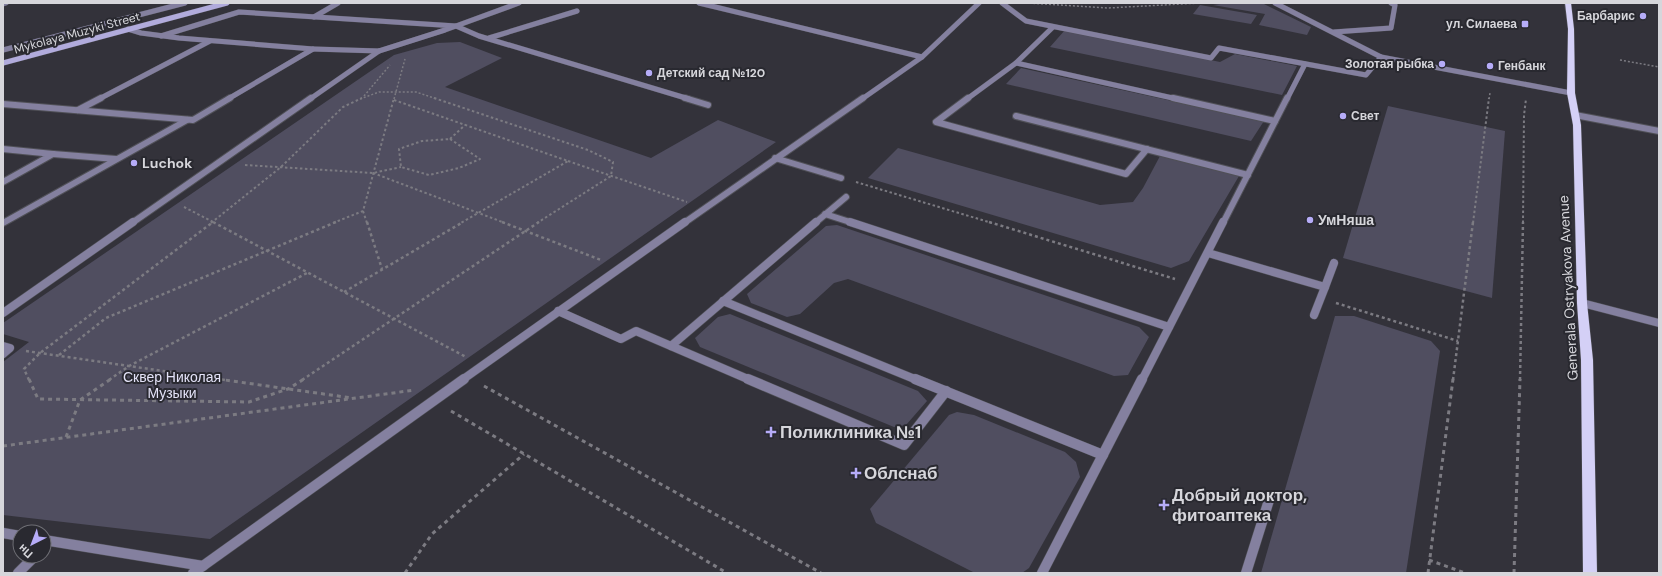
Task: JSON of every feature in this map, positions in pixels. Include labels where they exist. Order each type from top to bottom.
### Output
[{"type":"main road","name":"Mykolaya Muzyki Street","points":[[3,63],[227,3]]},
{"type":"main road","name":"Generala Ostryakova Avenue","points":[[1568,3],[1571,29],[1571,93],[1575,115],[1582,303],[1587,360],[1590,573]]},
{"type":"street","points":[[3,50],[185,3]]},
{"type":"street","points":[[313,17],[338,3]]},
{"type":"street","points":[[3,313],[379,51],[456,26],[519,3]]},
{"type":"street","points":[[699,3],[922,57]]},
{"type":"street","points":[[193,573],[558,311],[775,158],[922,57],[979,3]]},
{"type":"street","points":[[1002,3],[1026,21],[1211,58],[1220,48],[1366,75],[1381,57]]},
{"type":"street","points":[[1275,3],[1381,57],[1571,93]]},
{"type":"street","points":[[1333,33],[1391,28],[1395,5],[1391,3]]},
{"type":"street","points":[[489,38],[577,11]]},
{"type":"street","points":[[161,36],[239,12],[456,26],[489,38],[708,105]]},
{"type":"street","points":[[1053,27],[1016,63],[936,122],[1126,174],[1147,149]]},
{"type":"street","points":[[128,29],[141,33],[161,36],[210,41],[313,49],[379,51]]},
{"type":"street","points":[[78,110],[210,41]]},
{"type":"street","points":[[3,104],[193,120],[313,49]]},
{"type":"street","points":[[1016,63],[1276,121]]},
{"type":"street","points":[[1042,573],[1305,64]]},
{"type":"street","points":[[1575,115],[1659,131]]},
{"type":"street","points":[[1016,116],[1248,175]]},
{"type":"street","points":[[3,223],[187,120]]},
{"type":"street","points":[[3,149],[116,159]]},
{"type":"street","points":[[3,182],[53,154]]},
{"type":"street","points":[[775,158],[841,178]]},
{"type":"street","points":[[671,346],[846,196]]},
{"type":"street","points":[[825,214],[1169,327]]},
{"type":"street","points":[[1208,253],[1325,287]]},
{"type":"street","points":[[1314,315],[1334,263]]},
{"type":"street","points":[[723,301],[1103,455]]},
{"type":"street","points":[[1582,303],[1659,323]]},
{"type":"street","points":[[558,311],[621,339],[636,331],[904,445],[946,391]]},
{"type":"street","points":[[1246,573],[1270,497]]},
{"type":"street","points":[[52,544],[203,566]]},
{"type":"street","points":[[18,573],[27,564]]},
{"type":"path","points":[[1025,3],[1108,8],[1200,3]]},
{"type":"path","points":[[382,269],[363,211],[410,41]]},
{"type":"path","points":[[364,96],[410,41]]},
{"type":"path","points":[[1620,60],[1659,67]]},
{"type":"path","points":[[1428,573],[1492,78]]},
{"type":"path","points":[[1514,573],[1521,339],[1524,116],[1527,85]]},
{"type":"path","points":[[378,92],[416,92],[588,150],[613,162],[611,176],[525,231],[288,389],[249,402],[38,399],[24,369],[40,353],[213,222],[281,167],[343,107],[364,96],[378,92]]},
{"type":"path","points":[[394,100],[705,208]]},
{"type":"path","points":[[450,139],[465,125]]},
{"type":"path","points":[[219,163],[373,173],[401,167],[429,176],[459,168],[480,159],[450,139],[422,141],[399,150],[401,167]]},
{"type":"path","points":[[344,292],[568,161]]},
{"type":"path","points":[[373,173],[619,268]]},
{"type":"path","points":[[841,178],[1191,284]]},
{"type":"path","points":[[168,198],[482,366]]},
{"type":"path","points":[[59,355],[106,318],[363,211]]},
{"type":"path","points":[[66,437],[80,400],[129,366],[307,272]]},
{"type":"path","points":[[1320,298],[1458,342]]},
{"type":"path","points":[[5,349],[59,355],[355,398]]},
{"type":"path","points":[[467,376],[821,573]]},
{"type":"path","points":[[3,446],[416,390]]},
{"type":"path","points":[[433,400],[727,573]]},
{"type":"path","points":[[405,573],[432,534],[524,454]]},
{"type":"path","points":[[1429,560],[1465,573]]},
{"type":"green space","points":[[1228,3],[1262,3],[1311,27],[1307,35],[1259,25],[1265,14],[1213,5]]},
{"type":"green space","points":[[1200,5],[1257,15],[1251,24],[1193,14]]},
{"type":"green space","points":[[1065,30],[1220,62],[1235,54],[1297,66],[1282,95],[1050,47]]},
{"type":"green space","name":"Сквер Николая Музыки","points":[[460,42],[502,58],[445,87],[651,158],[718,120],[776,142],[210,539],[3,515],[3,362],[29,342],[3,334],[3,323],[394,55],[437,43]]},
{"type":"green space","points":[[1021,68],[1264,121],[1251,141],[1006,84]]},
{"type":"green space","points":[[1388,106],[1505,131],[1492,298],[1343,258]]},
{"type":"green space","points":[[898,148],[1100,205],[1133,202],[1143,188],[1160,156],[1239,176],[1189,261],[1171,268],[868,178]]},
{"type":"green space","points":[[837,225],[1139,327],[1149,337],[1128,375],[1114,376],[848,279],[834,283],[800,314],[787,317],[751,303],[747,294],[826,226]]},
{"type":"green space","points":[[730,314],[918,391],[927,401],[906,425],[894,427],[700,347],[695,338],[718,317]]},
{"type":"green space","points":[[1335,316],[1354,316],[1431,341],[1440,351],[1406,573],[1261,573]]},
{"type":"green space","points":[[957,412],[974,415],[1065,452],[1076,462],[1080,477],[1029,568],[1022,573],[975,573],[876,523],[870,509],[949,415]]},
{"type":"place","name":"Барбарис","points":[[1643,16]]},
{"type":"place","name":"ул. Силаева","points":[[1525,24]]},
{"type":"place","name":"Золотая рыбка","points":[[1442,64]]},
{"type":"place","name":"Генбанк","points":[[1490,66]]},
{"type":"place","name":"Детский сад №120","points":[[649,73]]},
{"type":"place","name":"Свет","points":[[1343,116]]},
{"type":"place","name":"Luchok","points":[[134,163]]},
{"type":"place","name":"УмНяша","points":[[1310,220]]},
{"type":"place","name":"Поликлиника №1","points":[[771,432]]},
{"type":"place","name":"Облснаб","points":[[856,473]]},
{"type":"place","name":"Добрый доктор, фитоаптека","points":[[1164,505]]}]
